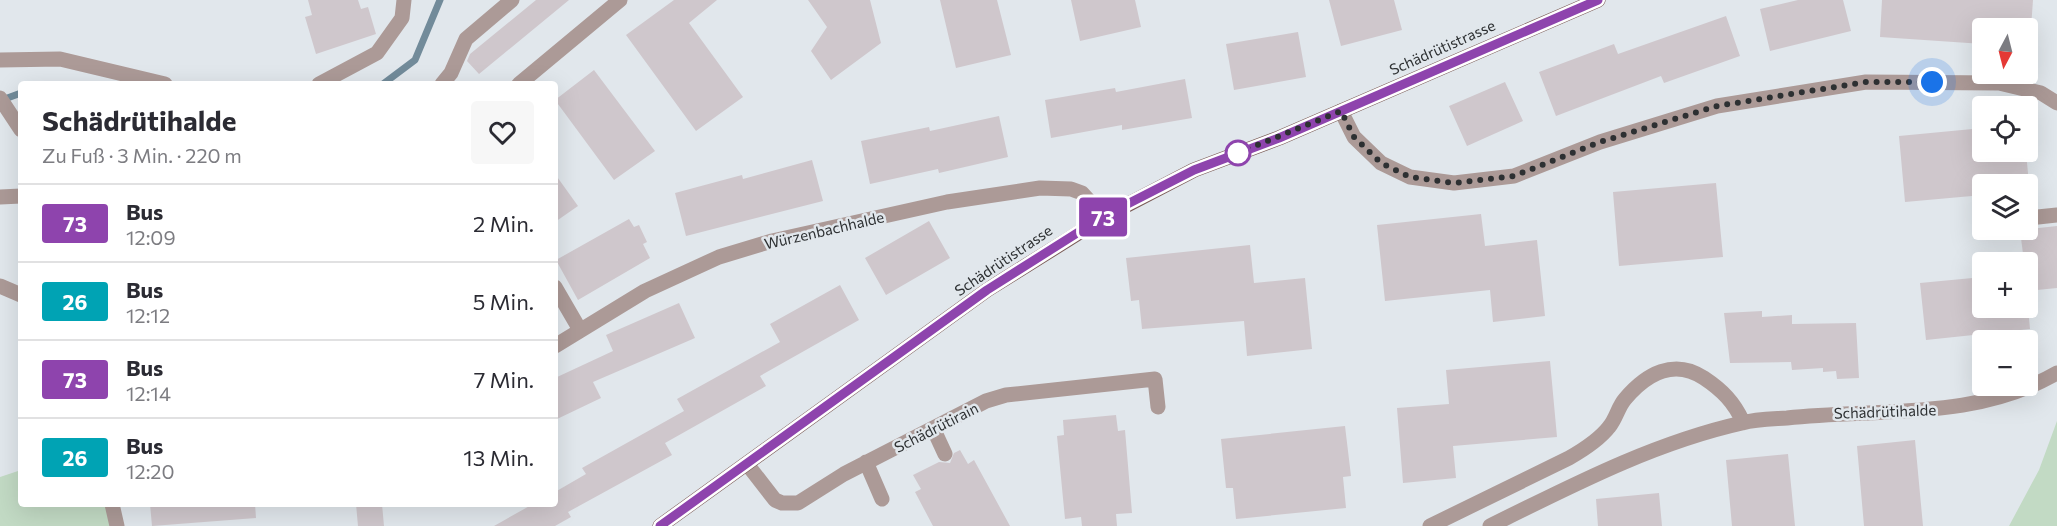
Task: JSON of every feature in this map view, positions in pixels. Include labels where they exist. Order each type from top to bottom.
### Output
[{"type":"main road","name":"Schädrütistrasse","points":[[660,526],[987,290],[1104,216],[1194,170],[1341,111],[1599,0]]},
{"type":"street","points":[[325,81],[377,53],[402,18],[404,0]]},
{"type":"street","points":[[445,81],[451,74],[466,39],[512,0]]},
{"type":"street","points":[[523,81],[620,0]]},
{"type":"street","points":[[0,60],[60,59],[152,81]]},
{"type":"street","points":[[1341,111],[1354,137],[1381,163],[1410,177],[1454,183],[1514,176],[1600,142],[1717,106],[1866,82],[1999,83],[2041,93],[2057,103]]},
{"type":"street","points":[[0,98],[18,126]]},
{"type":"street","name":"Würzenbachhalde","points":[[558,344],[645,291],[719,257],[772,241],[906,210],[1023,190],[1056,187],[1082,193],[1104,216]]},
{"type":"street","points":[[0,197],[18,196]]},
{"type":"street","points":[[2038,217],[2057,216]]},
{"type":"street","points":[[0,286],[18,294]]},
{"type":"street","points":[[558,292],[580,330]]},
{"type":"street","points":[[1430,526],[1569,458],[1588,446],[1609,427],[1624,399],[1652,374],[1666,369],[1692,370],[1707,379],[1727,396],[1743,422]]},
{"type":"street","name":"Schädrütihalde","points":[[1490,526],[1581,481],[1647,452],[1743,422],[1833,413],[1931,411],[1988,401],[2019,392],[2057,373]]},
{"type":"street","name":"Schädrütirain","points":[[747,464],[769,495],[782,503],[789,504],[806,500],[843,474],[986,401],[1020,391],[1155,379],[1158,407]]},
{"type":"street","points":[[933,428],[945,454]]},
{"type":"street","points":[[866,462],[882,499]]},
{"type":"street","points":[[113,507],[117,526]]},
{"type":"green space","points":[[2057,421],[2057,526],[2009,526],[2039,470]]},
{"type":"green space","points":[[18,471],[18,507],[108,507],[111,526],[0,526],[0,477]]},
{"type":"building","points":[[308,0],[358,0],[361,9],[368,7],[376,34],[316,54],[305,17],[312,15]]},
{"type":"building","points":[[536,0],[569,0],[479,74],[467,61],[470,54]]},
{"type":"building","points":[[674,0],[717,0],[689,23],[743,97],[696,131],[626,35]]},
{"type":"building","points":[[808,0],[870,0],[881,43],[831,80],[811,51],[827,27]]},
{"type":"building","points":[[940,0],[997,0],[1011,55],[956,68]]},
{"type":"building","points":[[1071,0],[1135,0],[1141,27],[1080,41]]},
{"type":"building","points":[[1329,0],[1394,0],[1402,30],[1341,46]]},
{"type":"building","points":[[1798,0],[1843,0],[1851,31],[1770,51],[1760,9]]},
{"type":"building","points":[[1882,0],[2033,0],[2032,18],[1972,18],[1972,43],[1880,37]]},
{"type":"building","points":[[1726,16],[1740,56],[1664,83],[1661,76],[1556,116],[1539,72],[1614,44],[1618,54]]},
{"type":"building","points":[[1298,32],[1306,77],[1234,90],[1226,44]]},
{"type":"building","points":[[594,70],[655,151],[614,180],[558,104],[558,98]]},
{"type":"building","points":[[1185,79],[1192,118],[1122,130],[1122,125],[1051,138],[1045,100],[1115,88],[1116,92]]},
{"type":"building","points":[[1505,82],[1523,121],[1467,146],[1449,106]]},
{"type":"building","points":[[999,116],[1008,157],[939,173],[938,169],[870,184],[861,141],[929,127],[930,131]]},
{"type":"building","points":[[1972,129],[1972,162],[2027,162],[2028,174],[1972,174],[1972,196],[1905,202],[1899,136]]},
{"type":"building","points":[[812,160],[823,201],[686,236],[675,193],[742,175],[743,179]]},
{"type":"building","points":[[558,178],[578,206],[558,220]]},
{"type":"building","points":[[1716,183],[1723,257],[1619,266],[1613,192]]},
{"type":"building","points":[[1481,214],[1485,246],[1537,240],[1545,316],[1493,322],[1490,290],[1385,301],[1377,225]]},
{"type":"building","points":[[629,219],[634,227],[639,225],[647,242],[643,244],[650,258],[578,300],[558,264],[558,259]]},
{"type":"building","points":[[929,221],[950,258],[886,295],[865,258]]},
{"type":"building","points":[[2057,226],[2057,288],[2038,290],[2038,252],[2023,252],[2021,240],[2038,240],[2038,228]]},
{"type":"building","points":[[1250,245],[1254,283],[1305,278],[1312,349],[1247,356],[1244,321],[1142,329],[1139,300],[1131,301],[1126,258]]},
{"type":"building","points":[[1972,278],[1972,318],[2029,318],[2030,329],[1972,330],[1972,335],[1926,340],[1920,283]]},
{"type":"building","points":[[840,285],[859,320],[760,376],[766,386],[665,443],[672,455],[568,512],[571,517],[555,526],[494,526],[528,507],[558,507],[558,490],[586,474],[582,468],[684,411],[677,399],[780,342],[770,324]]},
{"type":"building","points":[[679,303],[695,338],[593,382],[601,398],[558,419],[558,377],[613,351],[606,335]]},
{"type":"building","points":[[1762,311],[1762,317],[1792,315],[1792,324],[1856,323],[1859,378],[1837,379],[1836,371],[1823,372],[1823,368],[1792,370],[1791,362],[1730,363],[1724,313]]},
{"type":"building","points":[[1550,361],[1557,437],[1453,446],[1456,478],[1403,483],[1397,408],[1449,404],[1446,370]]},
{"type":"building","points":[[1116,415],[1118,431],[1125,430],[1132,513],[1116,514],[1117,526],[1082,526],[1081,517],[1065,519],[1057,436],[1064,435],[1063,420]]},
{"type":"building","points":[[1345,426],[1351,476],[1343,477],[1346,508],[1236,519],[1233,488],[1226,488],[1221,439]]},
{"type":"building","points":[[1915,440],[1923,526],[1864,526],[1857,446]]},
{"type":"building","points":[[960,450],[968,464],[974,460],[1010,526],[933,526],[915,492],[921,489],[913,475],[939,462],[950,463],[954,453]]},
{"type":"building","points":[[1788,454],[1795,526],[1732,526],[1726,460]]},
{"type":"building","points":[[1659,493],[1662,526],[1598,526],[1596,499]]},
{"type":"building","points":[[150,507],[255,507],[256,518],[152,526]]},
{"type":"building","points":[[356,507],[382,507],[384,526],[358,526]]},
{"type":"waterway","points":[[387,81],[415,60],[440,0]]},
{"type":"waterway","points":[[2,100],[18,94]]},
{"type":"bus line","name":"73","points":[[660,526],[987,290],[1104,216],[1152,189],[1194,170],[1279,138],[1598,0]]},
{"type":"route","points":[[1238,153],[1341,111],[1347,126],[1363,147],[1375,159],[1403,175],[1439,183],[1482,181],[1514,176],[1600,142],[1717,106],[1866,82],[1932,82]]}]
